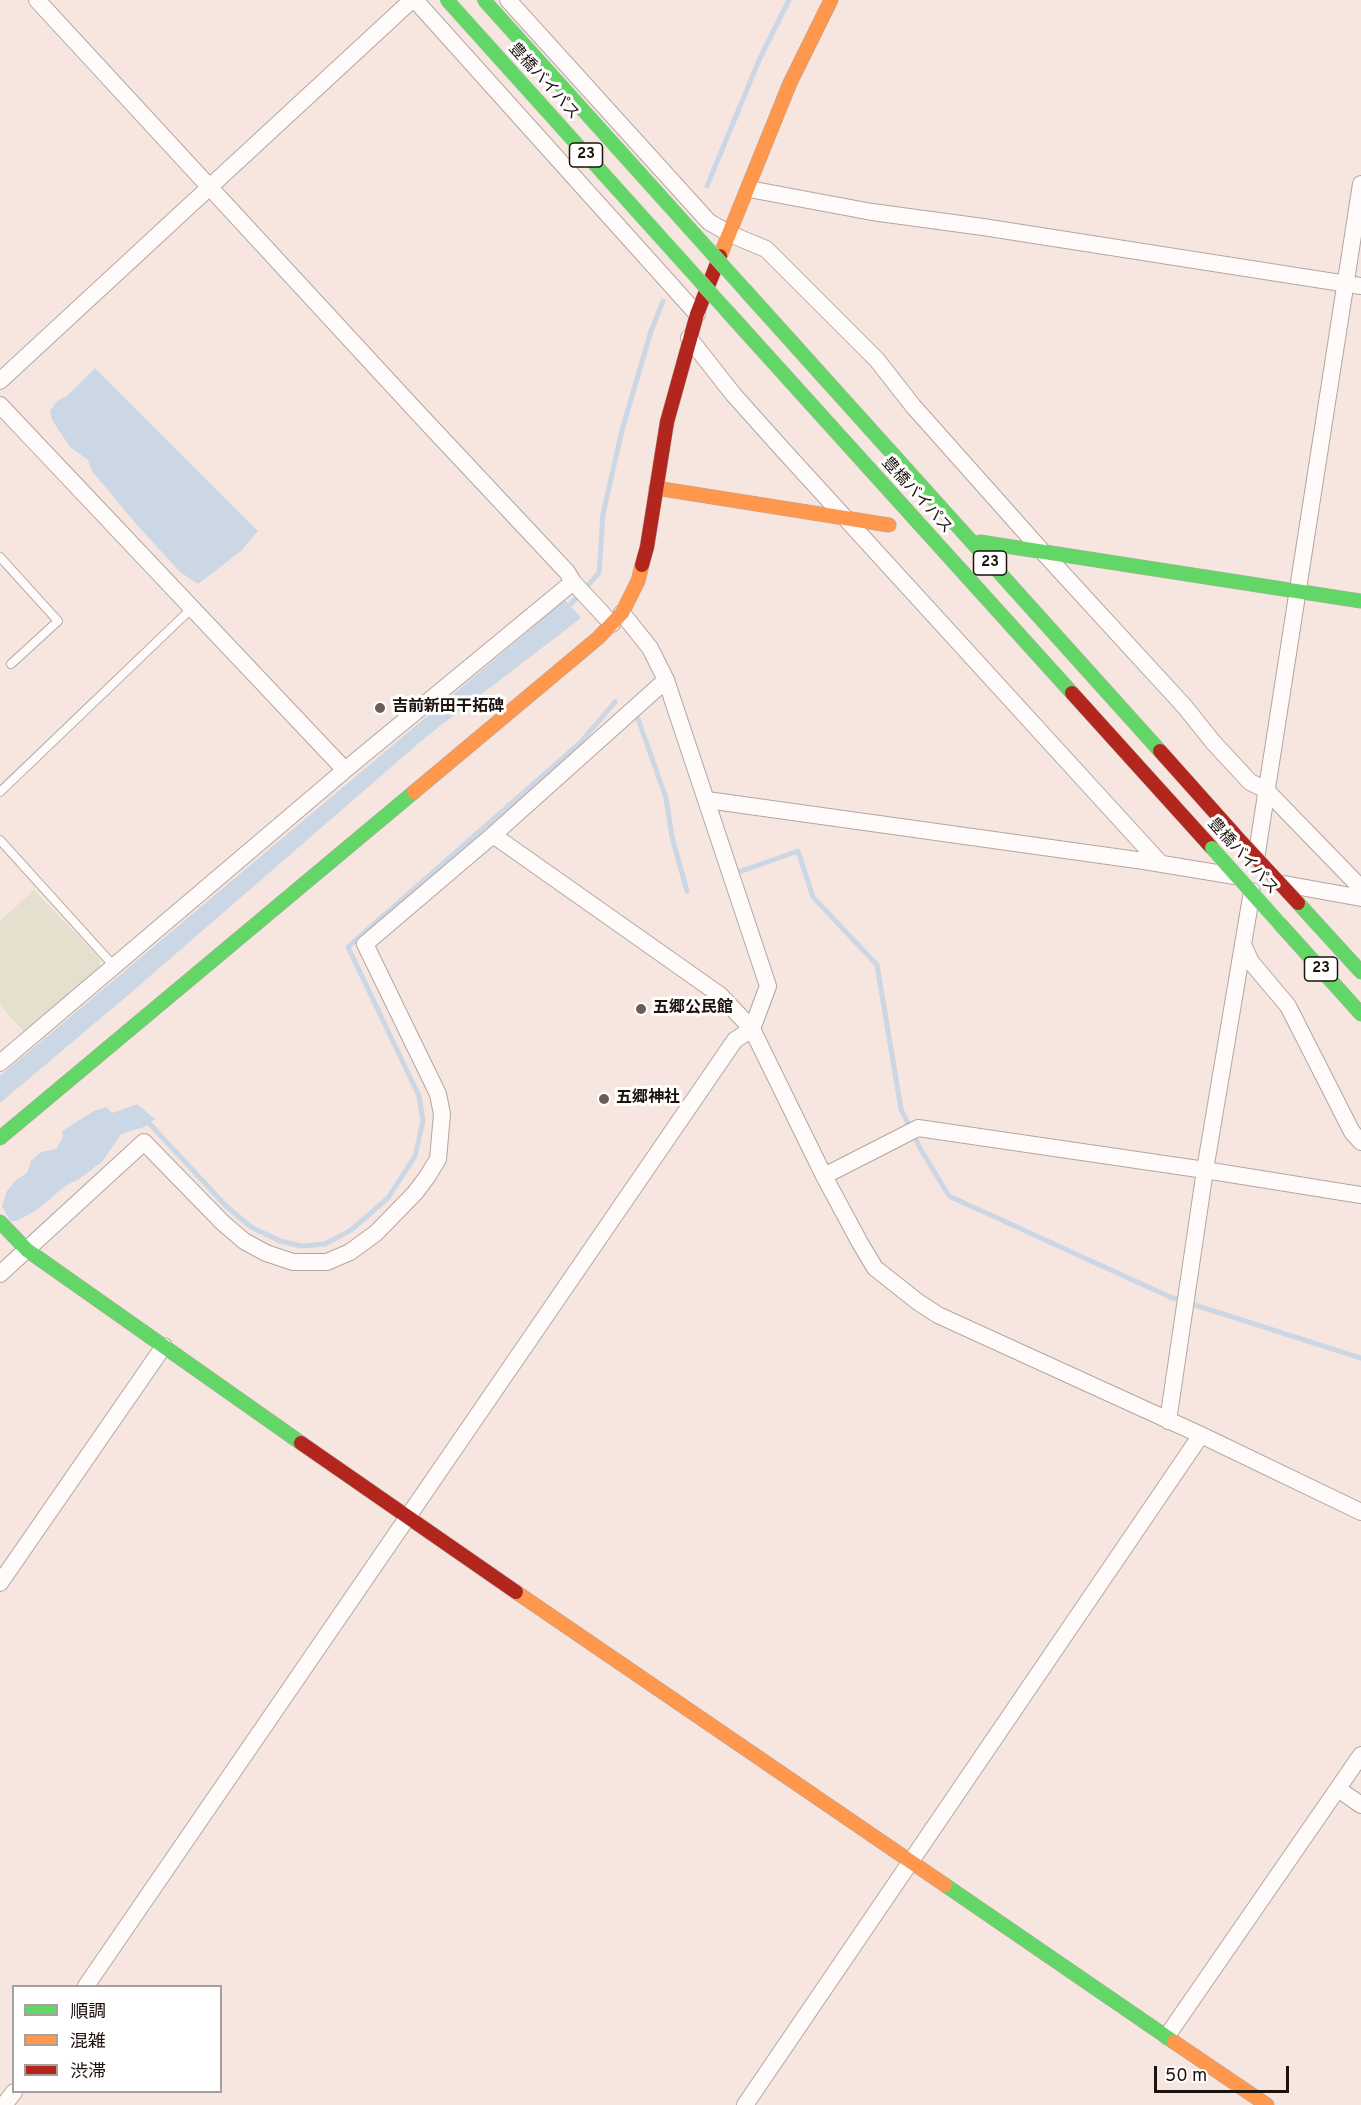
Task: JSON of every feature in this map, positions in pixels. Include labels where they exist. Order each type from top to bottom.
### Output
[{"type":"main road","name":"豊橋バイパス","points":[[447,0],[1361,1014]]},
{"type":"main road","name":"豊橋バイパス","points":[[484,0],[1361,972]]},
{"type":"main road","points":[[0,1138],[285,901],[617,619],[638,581],[647,547],[667,422],[697,314],[790,83],[831,0]]},
{"type":"main road","points":[[656,488],[889,525]]},
{"type":"main road","points":[[980,542],[1361,601]]},
{"type":"main road","points":[[0,1222],[27,1250],[407,1518],[1267,2105]]},
{"type":"street","points":[[37,0],[567,572],[590,601],[617,619],[650,648],[666,680],[768,986],[752,1029],[735,1040],[87,1985]]},
{"type":"street","points":[[0,381],[413,0],[697,314]]},
{"type":"street","points":[[507,0],[709,222],[730,234],[766,249],[841,322],[877,360],[913,406],[1042,551],[1185,707],[1213,742],[1250,782],[1266,790],[1361,888]]},
{"type":"street","points":[[1168,1421],[1205,1170],[1244,947],[1266,790],[1353,285],[1361,184]]},
{"type":"street","points":[[749,189],[872,212],[983,226],[1353,285]]},
{"type":"street","points":[[689,338],[734,394],[1161,864]]},
{"type":"street","points":[[0,405],[345,770]]},
{"type":"street","points":[[0,1063],[345,770],[575,584]]},
{"type":"street","points":[[0,1274],[144,1142],[223,1223],[244,1240],[266,1253],[293,1262],[327,1262],[350,1252],[376,1233],[415,1193],[438,1159],[442,1114],[438,1094],[365,944],[493,835],[666,680]]},
{"type":"street","points":[[707,800],[1161,864],[1361,898]]},
{"type":"street","points":[[493,835],[720,995],[752,1029],[824,1176],[875,1268],[918,1302],[938,1315],[1201,1435],[1361,1512]]},
{"type":"street","points":[[1244,947],[1251,962],[1288,1006],[1352,1132],[1361,1142]]},
{"type":"street","points":[[824,1176],[912,1131],[1205,1170],[1361,1195]]},
{"type":"street","points":[[0,1583],[164,1346]]},
{"type":"street","points":[[745,2105],[1201,1435]]},
{"type":"street","points":[[1167,2036],[1361,1755]]},
{"type":"street","points":[[1338,1789],[1361,1805]]},
{"type":"lane","points":[[0,557],[58,621],[11,664]]},
{"type":"lane","points":[[0,792],[192,608]]},
{"type":"lane","points":[[0,840],[114,966]]},
{"type":"shaded area","points":[[34,890],[100,959],[100,969],[25,1033],[0,1005],[0,921]]},
{"type":"water","points":[[95,368],[258,531],[241,551],[198,584],[180,572],[137,525],[92,471],[88,460],[70,447],[52,420],[50,411],[57,401],[67,396]]},
{"type":"water","points":[[565,600],[581,618],[427,736],[0,1103],[0,1076]]},
{"type":"water","points":[[137,1104],[155,1119],[144,1127],[121,1134],[103,1161],[79,1179],[65,1186],[38,1209],[17,1221],[10,1221],[2,1206],[7,1191],[16,1180],[27,1173],[31,1161],[41,1152],[56,1149],[63,1137],[62,1131],[94,1111],[106,1107],[112,1113]]},
{"type":"waterway","points":[[707,186],[760,58],[789,0]]},
{"type":"waterway","points":[[569,606],[599,573],[603,514],[622,430],[651,331],[663,301]]},
{"type":"waterway","points":[[142,1121],[149,1123],[226,1206],[251,1227],[280,1241],[302,1246],[325,1244],[351,1230],[388,1198],[415,1156],[423,1121],[419,1096],[348,947],[580,743],[615,702]]},
{"type":"waterway","points":[[637,716],[666,798],[672,837],[687,891]]},
{"type":"waterway","points":[[739,872],[798,851],[813,897],[877,965],[901,1109],[920,1148],[949,1196],[1170,1297],[1361,1358]]},
{"type":"traffic: fast","points":[[447,0],[726,310]]},
{"type":"traffic: fast","points":[[484,0],[745,290]]},
{"type":"traffic: fast","points":[[745,290],[1160,751]]},
{"type":"traffic: fast","points":[[726,310],[1072,693]]},
{"type":"traffic: fast","points":[[980,542],[1361,601]]},
{"type":"traffic: fast","points":[[0,1138],[414,792]]},
{"type":"traffic: fast","points":[[1212,848],[1280,924]]},
{"type":"traffic: fast","points":[[1298,903],[1361,972]]},
{"type":"traffic: fast","points":[[1280,924],[1361,1014]]},
{"type":"traffic: fast","points":[[0,1222],[27,1250],[301,1443]]},
{"type":"traffic: fast","points":[[945,1885],[1174,2042]]},
{"type":"traffic: slow","points":[[720,256],[790,83],[831,0]]},
{"type":"traffic: slow","points":[[656,488],[889,525]]},
{"type":"traffic: slow","points":[[414,792],[598,638],[622,613],[638,581],[642,565]]},
{"type":"traffic: slow","points":[[516,1592],[945,1885]]},
{"type":"traffic: slow","points":[[1174,2042],[1267,2105]]},
{"type":"traffic: jam","points":[[642,565],[647,547],[667,422],[697,314],[720,256]]},
{"type":"traffic: jam","points":[[1072,693],[1212,848]]},
{"type":"traffic: jam","points":[[1160,751],[1235,835]]},
{"type":"traffic: jam","points":[[1235,835],[1298,903]]},
{"type":"traffic: jam","points":[[301,1443],[516,1592]]},
{"type":"place","name":"吉前新田干拓碑","points":[[380,708]]},
{"type":"place","name":"五郷公民館","points":[[641,1009]]},
{"type":"place","name":"五郷神社","points":[[604,1099]]}]
